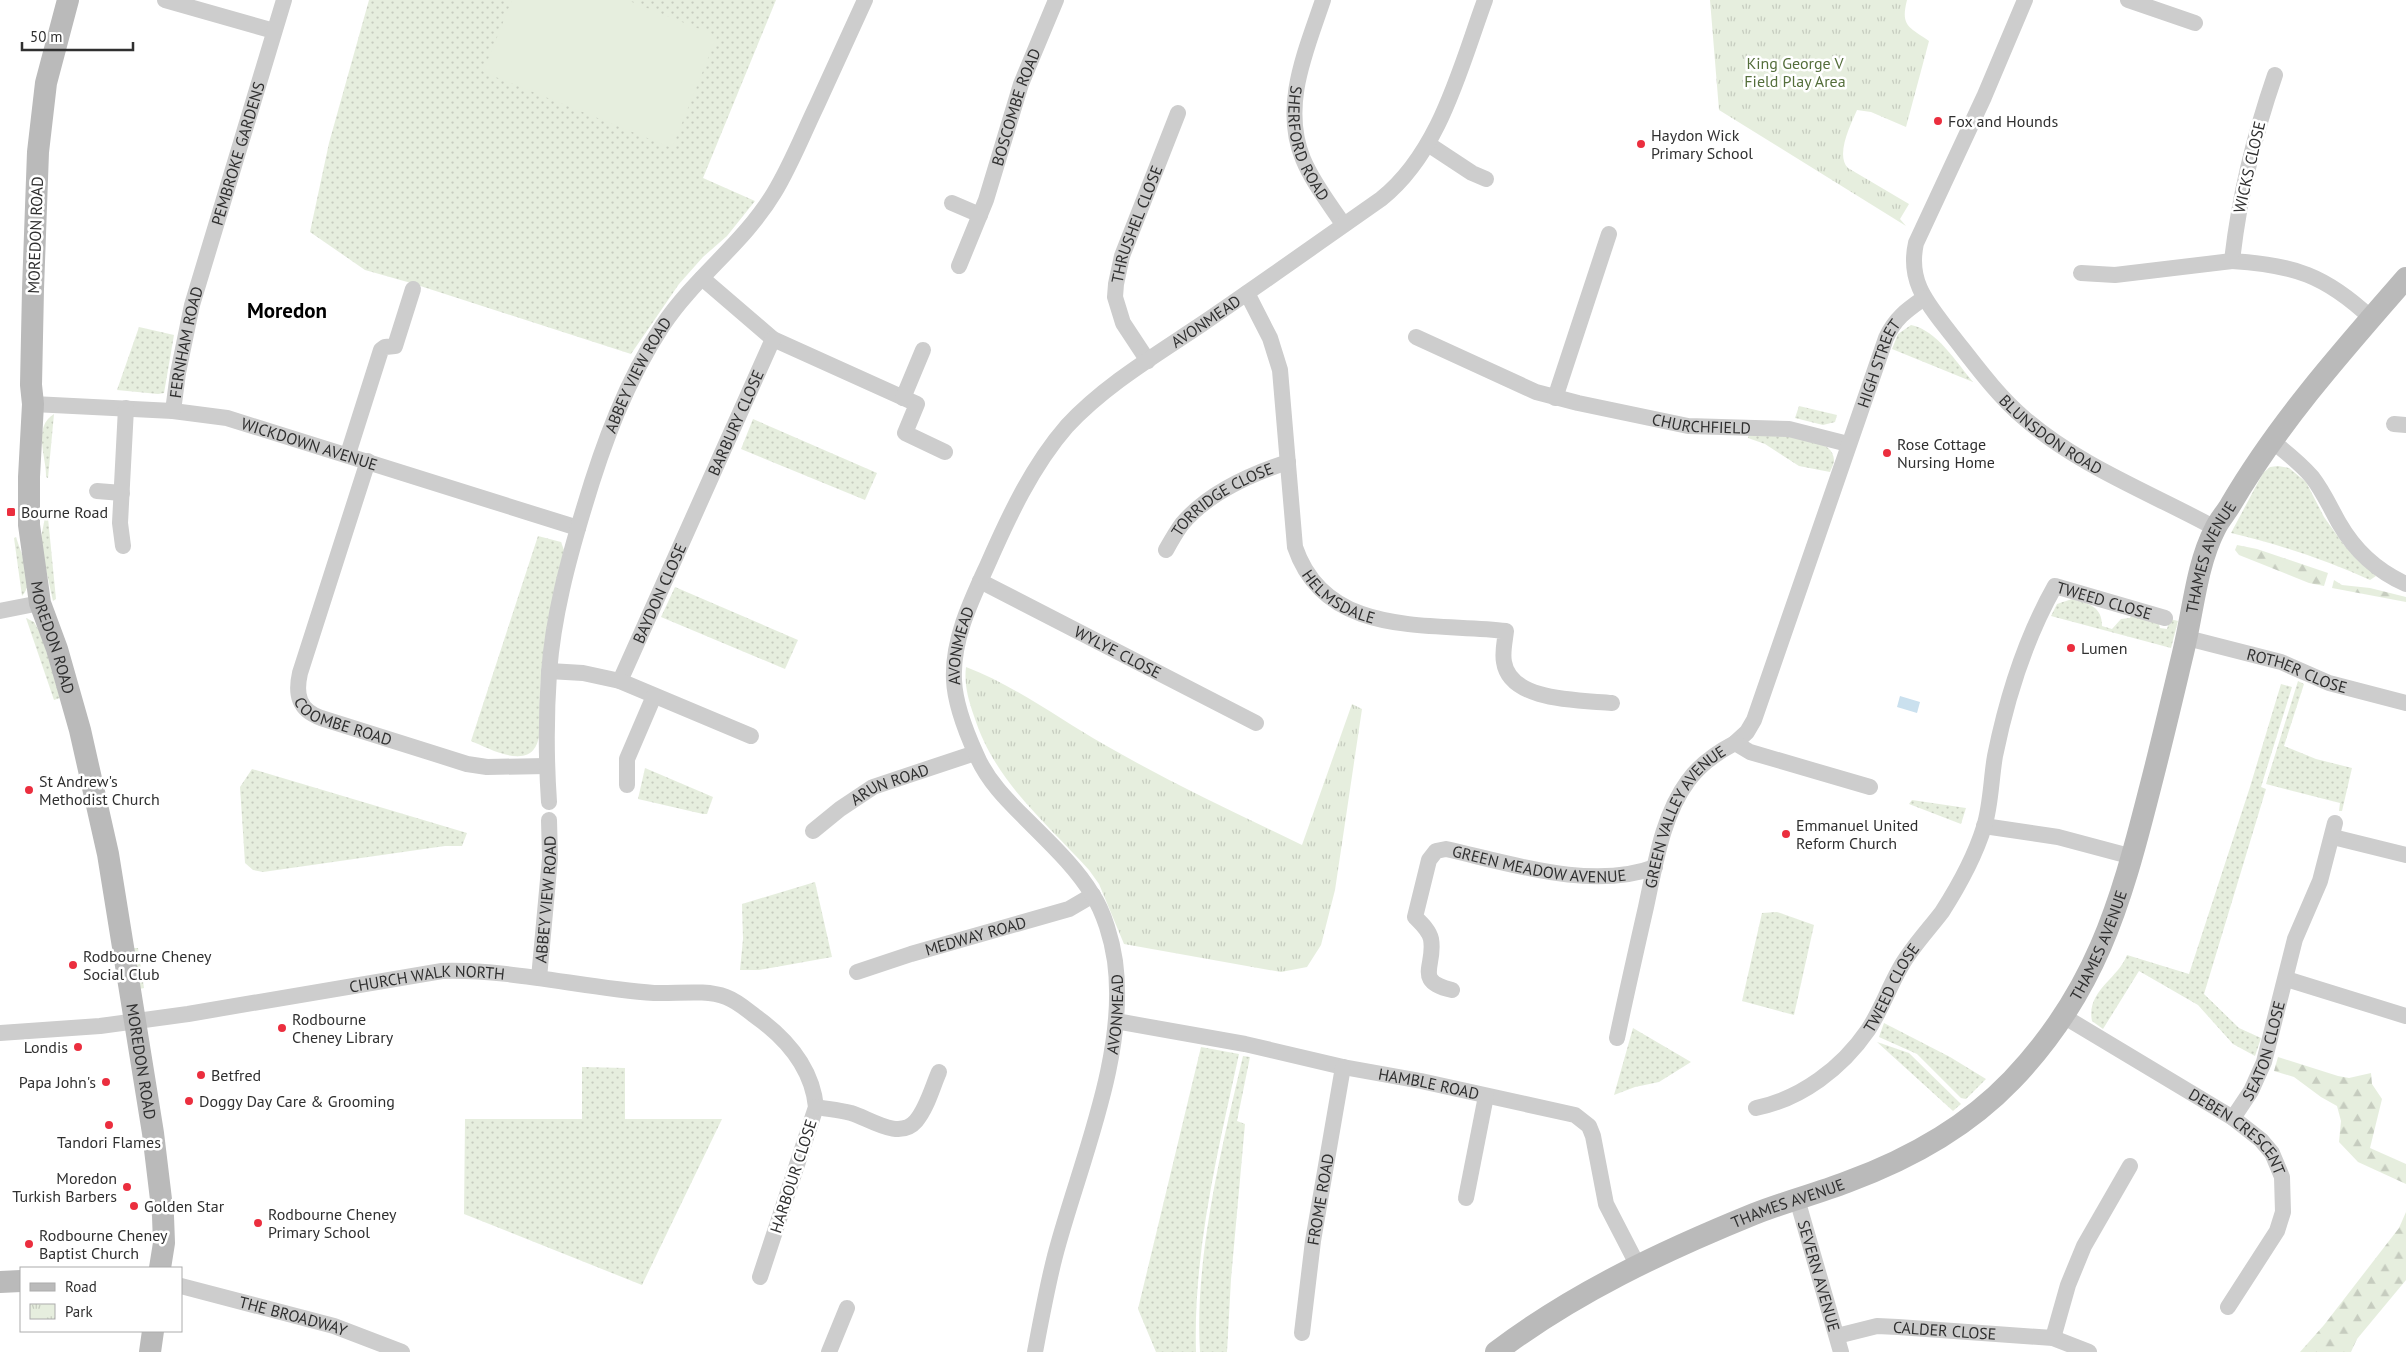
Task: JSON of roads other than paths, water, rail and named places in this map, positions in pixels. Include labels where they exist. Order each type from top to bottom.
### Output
[{"type":"street","name":"MOREDON ROAD","points":[[68,0],[52,54],[41,118],[33,289],[31,385],[33,404],[29,477],[29,525],[40,603],[56,649],[95,790],[108,854],[148,1094],[163,1216],[164,1243],[160,1267]]},
{"type":"street","points":[[165,0],[274,31]]},
{"type":"street","name":"PEMBROKE GARDENS","points":[[201,275],[284,0]]},
{"type":"street","name":"ABBEY VIEW ROAD","points":[[548,802],[546,714],[549,671],[557,615],[578,528],[598,462],[639,364],[663,324],[702,278],[740,239],[775,192],[865,0]]},
{"type":"street","name":"BOSCOMBE ROAD","points":[[959,266],[980,215],[1021,84],[1056,0]]},
{"type":"street","name":"SHERFORD ROAD","points":[[1323,0],[1299,76],[1295,94],[1293,122],[1303,160],[1314,182],[1343,224]]},
{"type":"street","name":"AVONMEAD","points":[[1034,1352],[1056,1255],[1091,1141],[1116,1021],[1115,958],[1107,929],[1093,895],[1060,856],[1008,802],[982,769],[959,706],[953,679],[963,624],[980,581],[1023,493],[1054,442],[1068,425],[1095,400],[1148,361],[1395,188],[1428,144],[1458,74],[1485,0]]},
{"type":"street","points":[[1924,298],[1914,273],[1916,243],[1984,97],[2025,0]]},
{"type":"street","points":[[2128,0],[2195,23]]},
{"type":"street","name":"WICKS CLOSE","points":[[2232,261],[2242,190],[2262,112],[2275,75]]},
{"type":"street","name":"THRUSHEL CLOSE","points":[[1148,361],[1123,323],[1115,298],[1116,284],[1122,256],[1178,113]]},
{"type":"street","points":[[1428,144],[1472,173],[1486,179]]},
{"type":"street","points":[[952,203],[980,215]]},
{"type":"street","points":[[1555,398],[1609,234]]},
{"type":"street","points":[[2081,273],[2115,275],[2232,261],[2273,264],[2335,287],[2371,318]]},
{"type":"street","name":"FERNHAM ROAD","points":[[173,411],[184,335],[201,275]]},
{"type":"street","points":[[702,278],[773,339],[917,404],[905,433],[945,452]]},
{"type":"street","name":"THAMES AVENUE","points":[[1496,1352],[1565,1304],[1638,1266],[1737,1222],[1880,1169],[1928,1144],[1976,1114],[2028,1062],[2063,1016],[2083,984],[2116,911],[2133,857],[2187,638],[2203,564],[2215,528],[2272,441],[2371,318],[2406,278]]},
{"type":"street","points":[[348,454],[381,350],[394,346],[413,289]]},
{"type":"street","name":"HELMSDALE","points":[[1247,293],[1270,338],[1280,370],[1295,547],[1307,574],[1328,596],[1359,614],[1388,622],[1506,631],[1504,662],[1507,672],[1521,688],[1560,698],[1612,703]]},
{"type":"street","name":"HIGH STREET","points":[[1735,743],[1747,732],[1754,720],[1848,444],[1892,324],[1901,314],[1924,298]]},
{"type":"street","name":"BLUNSDON ROAD","points":[[1924,298],[1976,365],[2024,418],[2082,457],[2215,528]]},
{"type":"street","name":"CHURCHFIELD","points":[[1416,337],[1536,392],[1555,398],[1688,426],[1722,429],[1773,427],[1848,444]]},
{"type":"street","name":"BARBURY CLOSE","points":[[700,507],[773,339]]},
{"type":"street","points":[[903,398],[923,350]]},
{"type":"street","name":"WICKDOWN AVENUE","points":[[33,404],[173,411],[228,418],[348,454],[578,528]]},
{"type":"street","points":[[123,546],[120,523],[126,408]]},
{"type":"street","points":[[2272,441],[2312,477],[2350,540],[2362,554],[2382,572],[2406,584]]},
{"type":"street","name":"COOMBE ROAD","points":[[368,461],[300,673],[297,692],[301,705],[321,718],[453,760],[487,767],[547,766]]},
{"type":"street","name":"TORRIDGE CLOSE","points":[[1166,550],[1182,525],[1208,501],[1245,478],[1288,462]]},
{"type":"street","points":[[97,491],[122,493]]},
{"type":"street","name":"BAYDON CLOSE","points":[[620,681],[685,531],[700,507]]},
{"type":"street","name":"WYLYE CLOSE","points":[[980,581],[1256,723]]},
{"type":"street","name":"TWEED CLOSE","points":[[1756,1108],[1785,1099],[1825,1076],[1857,1043],[1868,1030],[1903,963],[1942,912],[1984,826],[2002,722],[2014,678],[2031,634],[2055,586],[2165,618]]},
{"type":"street","points":[[0,611],[40,603]]},
{"type":"street","name":"ROTHER CLOSE","points":[[2187,638],[2281,662],[2329,683],[2406,703]]},
{"type":"street","points":[[549,671],[583,673],[620,681],[751,736]]},
{"type":"street","points":[[627,785],[627,759],[654,696]]},
{"type":"street","name":"GREEN VALLEY AVENUE","points":[[1617,1038],[1655,867],[1669,818],[1687,782],[1707,760],[1735,743],[1750,752],[1870,787]]},
{"type":"street","name":"ARUN ROAD","points":[[813,830],[873,787],[975,753]]},
{"type":"street","name":"ABBEY VIEW ROAD","points":[[539,978],[550,858],[549,820]]},
{"type":"street","points":[[1984,826],[2058,837],[2133,857]]},
{"type":"street","name":"SEATON CLOSE","points":[[2233,1118],[2251,1091],[2264,1062],[2295,940],[2320,881],[2334,830],[2406,855]]},
{"type":"street","name":"GREEN MEADOW AVENUE","points":[[1452,990],[1436,986],[1430,979],[1430,937],[1425,926],[1415,916],[1429,860],[1436,851],[1446,849],[1572,877],[1638,873],[1655,867]]},
{"type":"street","name":"MEDWAY ROAD","points":[[856,972],[911,954],[1070,909],[1093,895]]},
{"type":"street","name":"CHURCH WALK NORTH","points":[[0,1033],[100,1026],[188,1014],[442,971],[473,971],[654,993],[722,996]]},
{"type":"street","name":"SEATON CLOSE","points":[[2286,978],[2406,1016]]},
{"type":"street","name":"HARBOUR CLOSE","points":[[722,996],[741,1006],[785,1039],[800,1061],[813,1088],[816,1107],[760,1277]]},
{"type":"street","name":"DEBEN CRESCENT","points":[[2063,1016],[2233,1118],[2247,1128],[2272,1153],[2282,1177],[2283,1212],[2277,1231],[2228,1307]]},
{"type":"street","name":"HAMBLE ROAD","points":[[1116,1021],[1245,1044],[1343,1067],[1421,1081],[1575,1115],[1589,1126],[1597,1152],[1606,1204],[1638,1266]]},
{"type":"street","name":"FROME ROAD","points":[[1302,1333],[1313,1241],[1343,1067]]},
{"type":"street","points":[[816,1107],[850,1113],[891,1128],[907,1127],[916,1122],[938,1072]]},
{"type":"street","points":[[1466,1198],[1486,1096]]},
{"type":"street","points":[[2053,1338],[2068,1285],[2084,1246],[2130,1166]]},
{"type":"street","name":"SEVERN AVENUE","points":[[1797,1199],[1839,1344]]},
{"type":"street","points":[[0,1282],[20,1281]]},
{"type":"street","name":"THE BROADWAY","points":[[182,1286],[334,1326],[402,1352]]},
{"type":"street","points":[[829,1352],[846,1308]]},
{"type":"street","name":"CALDER CLOSE","points":[[1839,1344],[1877,1326],[2053,1338],[2089,1352]]},
{"type":"street","points":[[150,1352],[153,1332]]},
{"type":"water","points":[[1900,696],[1920,702],[1917,713],[1897,707]]},
{"type":"place","name":"Fox and Hounds","points":[[1938,121]]},
{"type":"place","name":"Haydon Wick Primary School","points":[[1641,144]]},
{"type":"place","name":"Rose Cottage Nursing Home","points":[[1887,453]]},
{"type":"place","name":"Bourne Road","points":[[11,512]]},
{"type":"place","name":"Lumen","points":[[2071,648]]},
{"type":"place","name":"St Andrew's Methodist Church","points":[[29,790]]},
{"type":"place","name":"Emmanuel United Reform Church","points":[[1786,834]]},
{"type":"place","name":"Rodbourne Cheney Social Club","points":[[73,965]]},
{"type":"place","name":"Rodbourne Cheney Library","points":[[282,1028]]},
{"type":"place","name":"Londis","points":[[78,1047]]},
{"type":"place","name":"Betfred","points":[[201,1075]]},
{"type":"place","name":"Papa John's","points":[[106,1082]]},
{"type":"place","name":"Doggy Day Care & Grooming","points":[[189,1101]]},
{"type":"place","name":"Tandori Flames","points":[[109,1125]]},
{"type":"place","name":"Moredon Turkish Barbers","points":[[127,1187]]},
{"type":"place","name":"Golden Star","points":[[134,1206]]},
{"type":"place","name":"Rodbourne Cheney Primary School","points":[[258,1223]]},
{"type":"place","name":"Rodbourne Cheney Baptist Church","points":[[29,1244]]},
{"type":"district","name":"Moredon","points":[[287,311]]},
{"type":"park label","name":"King George V Field Play Area","points":[[1795,72]]}]
